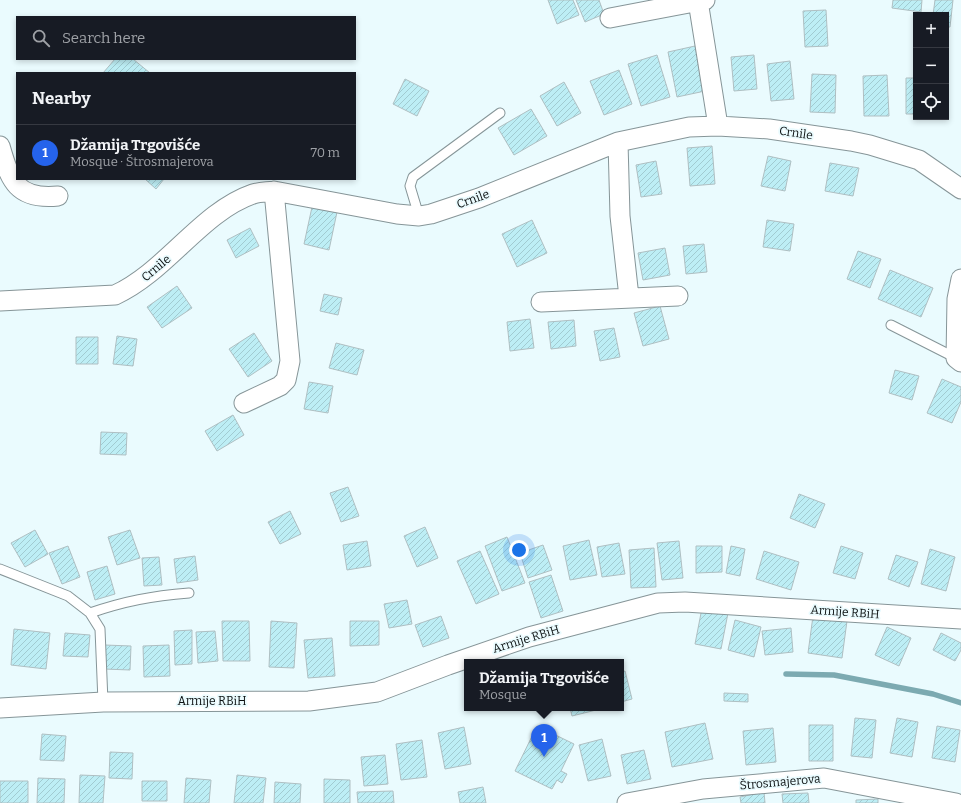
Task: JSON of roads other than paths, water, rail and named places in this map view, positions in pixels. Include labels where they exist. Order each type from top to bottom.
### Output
[{"type":"street","points":[[698,0],[718,126]]},
{"type":"street","points":[[610,18],[698,0],[705,0]]},
{"type":"street","name":"Crnile","points":[[0,301],[115,295],[132,287],[160,266],[205,225],[232,203],[254,193],[274,191],[397,214],[419,216],[431,214],[479,198],[618,142],[689,127],[718,126],[769,129],[870,145],[919,160],[961,189]]},
{"type":"street","points":[[618,142],[620,216],[629,298]]},
{"type":"street","points":[[0,146],[8,174],[21,190],[40,198],[58,196]]},
{"type":"street","points":[[244,403],[280,386],[286,380],[289,370],[290,361],[274,191]]},
{"type":"street","points":[[958,360],[957,299],[961,279]]},
{"type":"street","points":[[541,302],[678,296]]},
{"type":"street","name":"Armije RBiH","points":[[465,659],[529,637],[658,603],[685,602],[961,619]]},
{"type":"street","name":"Armije RBiH","points":[[0,708],[103,702],[309,701],[377,692],[464,659]]},
{"type":"street","name":"Štrosmajerova","points":[[627,803],[703,789],[824,778],[956,803]]},
{"type":"lane","points":[[419,216],[410,186],[413,178],[500,113]]},
{"type":"lane","points":[[891,325],[958,360]]},
{"type":"lane","points":[[0,569],[68,596],[90,613],[100,629],[103,702]]},
{"type":"lane","points":[[90,613],[125,601],[189,592]]},
{"type":"waterway","points":[[786,674],[834,675],[933,694],[961,703]]},
{"type":"place","name":"Džamija Trgovišće","points":[[544,757]]}]
